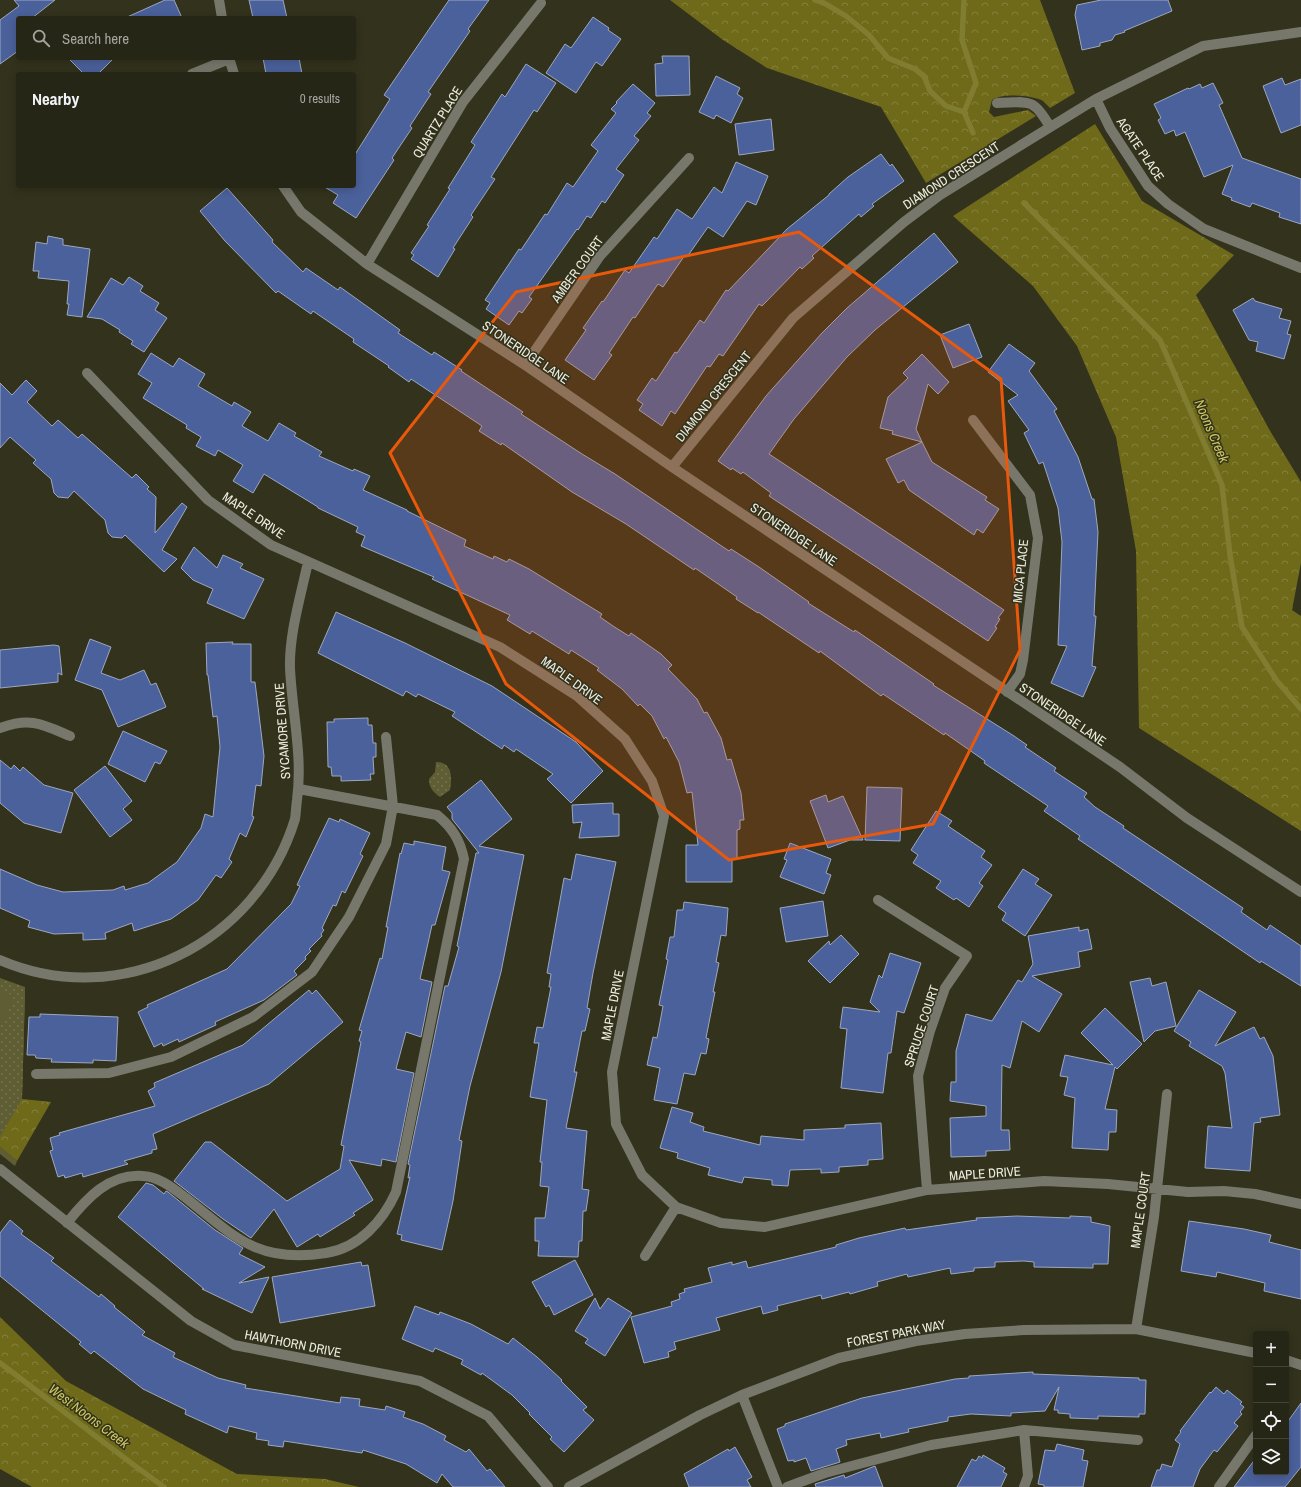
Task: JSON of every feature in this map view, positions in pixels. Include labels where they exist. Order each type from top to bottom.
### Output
[{"type":"street","points":[[219,0],[222,16]]},
{"type":"street","name":"QUARTZ PLACE","points":[[367,264],[463,102],[540,3]]},
{"type":"street","name":"DIAMOND CRESCENT","points":[[672,467],[794,318],[904,222],[940,195],[1096,99],[1204,46],[1301,32]]},
{"type":"street","points":[[197,72],[224,60]]},
{"type":"street","points":[[230,60],[233,72]]},
{"type":"street","name":"AGATE PLACE","points":[[1096,99],[1110,128],[1148,186],[1168,204],[1204,229],[1301,268]]},
{"type":"street","points":[[996,103],[1025,102],[1035,105],[1050,127]]},
{"type":"street","name":"AMBER COURT","points":[[526,366],[600,256],[689,158]]},
{"type":"street","name":"STONERIDGE LANE","points":[[285,188],[301,212],[367,264],[526,366],[672,467],[1120,767],[1188,818],[1301,892]]},
{"type":"street","name":"MAPLE DRIVE","points":[[87,373],[208,500],[271,545],[500,647],[577,696],[625,739],[652,782],[664,816],[612,1072],[616,1124],[642,1176],[676,1207],[721,1223],[765,1227],[927,1190],[1044,1182],[1108,1184],[1188,1192],[1224,1191],[1255,1194],[1301,1204]]},
{"type":"street","name":"MICA PLACE","points":[[973,420],[1030,495],[1038,538],[1023,660],[1020,674],[1007,692]]},
{"type":"street","name":"SYCAMORE DRIVE","points":[[0,960],[53,975],[76,978],[104,977],[138,972],[184,954],[237,916],[274,869],[295,818],[299,789],[300,771],[290,666],[295,622],[308,562]]},
{"type":"street","points":[[0,728],[13,723],[37,722],[70,736]]},
{"type":"street","points":[[36,1074],[109,1073],[171,1058],[251,1018],[312,972],[350,917],[386,844],[393,806],[386,737]]},
{"type":"street","points":[[67,1223],[90,1196],[106,1185],[125,1176],[144,1176],[166,1182],[232,1235],[252,1248],[283,1256],[308,1256],[336,1252],[359,1240],[377,1224],[389,1208],[396,1192],[464,859],[461,845],[448,824],[437,814],[299,789]]},
{"type":"street","name":"SPRUCE COURT","points":[[878,900],[967,956],[945,988],[930,1031],[918,1076],[927,1190]]},
{"type":"street","name":"MAPLE COURT","points":[[1136,1329],[1157,1189],[1167,1094]]},
{"type":"street","name":"HAWTHORN DRIVE","points":[[0,1169],[191,1321],[234,1344],[420,1381],[488,1416],[548,1487]]},
{"type":"street","points":[[645,1256],[676,1207]]},
{"type":"street","name":"FOREST PARK WAY","points":[[569,1487],[700,1415],[742,1395],[839,1358],[916,1341],[964,1334],[1024,1330],[1136,1329],[1253,1352]]},
{"type":"street","points":[[1289,1361],[1301,1365]]},
{"type":"street","points":[[742,1395],[778,1487]]},
{"type":"street","points":[[787,1487],[825,1473],[931,1445],[1024,1430],[1138,1440]]},
{"type":"street","points":[[1024,1430],[1028,1476],[1024,1487]]},
{"type":"street","points":[[1219,1487],[1253,1439]]},
{"type":"highlighted area","points":[[799,232],[1001,379],[1020,650],[933,824],[729,860],[506,684],[390,453],[516,292]]},
{"type":"green space","points":[[670,0],[1040,0],[1075,93],[1050,108],[1043,101],[1025,96],[1003,96],[992,100],[989,112],[994,117],[1028,110],[1036,116],[926,183],[881,107],[767,68],[723,40]]},
{"type":"green space","points":[[1095,124],[1142,201],[1234,255],[1196,295],[1269,429],[1301,482],[1301,563],[1292,610],[1301,616],[1301,831],[1139,728],[1136,551],[1116,437],[1077,346],[1033,286],[953,216]]},
{"type":"green space","points":[[436,762],[446,765],[451,776],[450,790],[440,797],[432,790],[429,782],[429,779],[435,772]]},
{"type":"green space","points":[[0,978],[25,987],[25,991],[22,1099],[0,1137]]},
{"type":"green space","points":[[0,990],[14,996],[3,1025],[0,1023]]},
{"type":"green space","points":[[25,991],[22,1099],[51,1102],[17,1161],[0,1147],[0,1027]]},
{"type":"green space","points":[[0,1147],[17,1161],[15,1166],[0,1154]]},
{"type":"green space","points":[[0,1317],[66,1381],[237,1474],[325,1479],[359,1487],[32,1487],[0,1469]]},
{"type":"building","points":[[14,0],[55,0],[35,16],[16,16],[16,52],[0,64],[0,20],[19,6]]},
{"type":"building","points":[[165,0],[174,0],[181,16],[129,16]]},
{"type":"building","points":[[249,0],[283,0],[287,16],[253,16]]},
{"type":"building","points":[[449,0],[489,0],[468,29],[470,31],[428,92],[431,94],[410,126],[412,128],[392,158],[394,160],[356,218],[333,203],[338,195],[326,188],[356,188],[356,153],[390,99],[384,95]]},
{"type":"building","points":[[1101,0],[1168,0],[1172,11],[1115,35],[1112,40],[1100,43],[1100,46],[1082,50],[1075,15],[1077,5]]},
{"type":"building","points":[[593,17],[609,28],[608,30],[621,39],[602,66],[596,62],[576,93],[546,73],[565,44],[571,48]]},
{"type":"building","points":[[662,56],[689,56],[690,95],[656,96],[655,64],[663,63]]},
{"type":"building","points":[[70,60],[112,60],[100,72],[82,72]]},
{"type":"building","points":[[263,60],[299,60],[302,72],[266,72]]},
{"type":"building","points":[[526,64],[556,83],[537,112],[534,110],[491,177],[495,179],[471,215],[473,217],[453,248],[455,249],[438,277],[411,259],[414,255],[411,253],[429,226],[427,225],[450,189],[448,188],[475,145],[471,142],[502,94],[505,97]]},
{"type":"building","points":[[716,76],[740,88],[737,94],[743,98],[731,123],[716,115],[714,119],[699,112]]},
{"type":"building","points":[[1282,78],[1285,85],[1301,79],[1301,125],[1281,133],[1263,86]]},
{"type":"building","points":[[1213,83],[1223,103],[1219,105],[1242,158],[1301,179],[1301,224],[1279,217],[1280,213],[1252,203],[1250,207],[1231,200],[1232,198],[1222,194],[1233,165],[1204,177],[1185,132],[1176,136],[1174,130],[1165,134],[1158,120],[1161,118],[1154,104],[1188,88],[1189,89],[1200,84],[1202,88]]},
{"type":"building","points":[[633,84],[655,103],[647,113],[651,116],[634,136],[639,140],[616,169],[624,175],[605,203],[602,201],[591,218],[587,216],[578,230],[577,229],[529,297],[532,299],[522,313],[519,311],[509,325],[486,309],[490,303],[485,300],[519,249],[521,250],[545,214],[547,215],[567,183],[573,187],[598,151],[591,145],[616,113],[611,109]]},
{"type":"building","points":[[771,119],[774,150],[739,155],[735,124]]},
{"type":"building","points":[[881,154],[890,166],[892,164],[904,181],[872,204],[874,206],[861,217],[859,214],[812,256],[814,258],[802,269],[800,267],[762,306],[759,304],[723,356],[719,354],[710,367],[707,366],[675,414],[671,411],[662,426],[639,410],[643,404],[637,400],[652,378],[656,381],[675,352],[677,353],[700,320],[704,323],[726,290],[728,291],[787,229],[829,195],[848,177]]},
{"type":"building","points":[[736,162],[768,176],[756,205],[747,201],[723,237],[708,227],[687,257],[685,255],[663,287],[658,284],[635,318],[633,317],[609,353],[612,355],[594,380],[565,360],[586,330],[583,328],[602,301],[603,302],[625,270],[629,273],[654,237],[657,239],[677,209],[692,219],[714,187],[722,193]]},
{"type":"building","points":[[227,188],[273,240],[272,242],[303,272],[306,268],[338,290],[340,287],[400,330],[398,333],[432,355],[434,352],[462,370],[461,371],[523,412],[521,414],[615,474],[729,551],[731,549],[759,567],[809,602],[808,603],[854,632],[855,630],[934,684],[933,685],[1014,736],[1027,745],[1025,747],[1056,768],[1054,771],[1087,793],[1084,797],[1095,807],[1124,826],[1123,828],[1243,908],[1241,912],[1267,930],[1270,925],[1301,946],[1301,986],[1261,961],[1260,963],[1078,839],[1080,836],[1044,811],[1048,806],[984,763],[985,761],[945,733],[944,735],[883,694],[881,696],[820,651],[819,653],[736,599],[737,597],[695,568],[694,570],[626,524],[572,492],[502,443],[501,445],[479,431],[482,426],[411,379],[409,382],[388,367],[389,366],[353,342],[354,339],[313,311],[311,314],[278,291],[276,293],[225,241],[200,211]]},
{"type":"building","points":[[934,233],[958,262],[875,330],[847,357],[794,419],[769,454],[1004,610],[998,618],[1000,619],[995,627],[997,628],[988,641],[769,496],[771,493],[743,472],[741,474],[732,468],[731,470],[718,461],[766,396],[822,333],[847,308]]},
{"type":"building","points":[[48,236],[63,239],[63,245],[90,249],[82,317],[67,315],[69,304],[67,304],[69,281],[38,278],[39,271],[33,271],[36,242],[47,244]]},
{"type":"building","points":[[129,277],[143,286],[140,291],[159,303],[155,310],[167,318],[144,352],[131,344],[133,341],[119,332],[120,330],[102,319],[87,317],[111,278],[123,285]]},
{"type":"building","points":[[1253,298],[1255,301],[1282,309],[1279,318],[1291,321],[1287,334],[1291,335],[1284,359],[1256,351],[1258,342],[1249,340],[1233,310]]},
{"type":"building","points":[[969,324],[982,357],[953,368],[940,335]]},
{"type":"building","points":[[1009,344],[1035,363],[1029,371],[1057,409],[1054,411],[1078,457],[1092,499],[1094,499],[1098,532],[1094,616],[1096,616],[1092,666],[1096,667],[1083,697],[1051,683],[1067,646],[1058,645],[1062,542],[1058,508],[1043,462],[1039,464],[1024,433],[1029,430],[1008,401],[1018,395],[988,372]]},
{"type":"building","points":[[151,353],[173,367],[179,358],[205,374],[198,386],[232,406],[234,402],[251,412],[242,426],[268,441],[279,423],[296,433],[294,436],[322,452],[319,456],[353,471],[354,469],[370,476],[363,490],[407,510],[466,540],[464,546],[493,559],[494,556],[507,562],[509,559],[529,569],[602,614],[600,617],[613,626],[629,636],[631,633],[661,654],[672,665],[668,669],[697,699],[704,713],[707,712],[721,738],[727,760],[731,759],[741,793],[744,820],[740,820],[740,829],[737,830],[737,858],[732,859],[732,882],[686,882],[686,845],[698,845],[692,792],[687,793],[679,762],[666,737],[664,739],[652,716],[640,704],[638,706],[622,689],[597,670],[599,668],[571,650],[569,654],[532,631],[530,634],[507,620],[510,615],[432,579],[434,577],[361,546],[365,536],[356,532],[358,527],[318,508],[264,474],[253,493],[233,481],[243,465],[218,450],[215,456],[196,446],[201,437],[186,428],[187,425],[143,398],[152,383],[138,374]]},
{"type":"building","points":[[922,354],[949,382],[938,394],[928,384],[916,429],[922,442],[892,434],[893,431],[880,428],[888,397],[908,378],[903,373]]},
{"type":"building","points":[[26,380],[37,391],[27,402],[52,426],[58,420],[78,438],[82,434],[132,478],[136,474],[149,487],[147,489],[156,497],[155,533],[182,503],[187,507],[162,550],[177,559],[164,572],[125,535],[122,538],[112,537],[108,533],[105,520],[74,491],[68,498],[58,497],[54,493],[51,479],[33,463],[36,460],[10,437],[0,448],[0,383],[12,395]]},
{"type":"building","points":[[922,442],[932,462],[987,497],[985,500],[999,509],[983,533],[977,529],[974,535],[909,490],[904,480],[898,483],[886,459]]},
{"type":"building","points":[[194,547],[217,568],[223,555],[243,564],[240,568],[264,579],[244,619],[207,603],[213,589],[193,580],[181,568]]},
{"type":"building","points":[[336,612],[405,643],[492,686],[576,742],[603,771],[571,803],[547,779],[553,774],[516,749],[514,752],[504,745],[502,749],[452,716],[455,712],[418,694],[416,697],[406,691],[403,696],[318,653]]},
{"type":"building","points":[[90,639],[111,647],[101,673],[120,680],[144,670],[151,685],[156,683],[166,707],[118,727],[102,690],[75,680]]},
{"type":"building","points":[[233,642],[232,644],[251,644],[251,682],[255,682],[264,756],[261,786],[256,785],[252,816],[254,817],[246,837],[240,833],[229,859],[232,862],[221,878],[216,875],[198,900],[171,919],[134,931],[132,923],[105,933],[106,939],[83,940],[83,933],[54,934],[28,927],[30,921],[0,908],[0,869],[37,885],[63,892],[113,890],[124,886],[125,890],[148,883],[177,862],[201,828],[205,814],[213,817],[220,747],[217,716],[213,717],[207,675],[206,643]]},
{"type":"building","points":[[54,645],[59,646],[62,675],[58,673],[58,682],[0,688],[0,650]]},
{"type":"building","points":[[368,718],[368,725],[372,725],[373,743],[376,743],[376,757],[373,757],[374,774],[370,774],[371,780],[341,781],[341,776],[332,776],[331,767],[328,767],[327,722],[334,722],[334,719]]},
{"type":"building","points":[[123,731],[167,751],[160,764],[155,762],[145,782],[108,764]]},
{"type":"building","points":[[0,760],[11,769],[14,765],[20,771],[23,767],[44,785],[73,793],[61,833],[24,823],[0,803]]},
{"type":"building","points":[[105,766],[132,801],[123,809],[132,820],[110,837],[74,790]]},
{"type":"building","points":[[481,780],[512,819],[479,846],[524,855],[501,972],[470,1086],[459,1140],[462,1141],[453,1201],[442,1250],[401,1240],[402,1235],[397,1234],[410,1177],[408,1178],[410,1165],[408,1164],[445,986],[448,986],[459,947],[457,946],[476,853],[479,853],[452,819],[452,813],[447,807]]},
{"type":"building","points":[[867,787],[902,788],[900,841],[865,840]]},
{"type":"building","points":[[826,795],[828,802],[843,796],[863,840],[850,840],[828,848],[810,801]]},
{"type":"building","points":[[613,803],[613,814],[619,814],[619,836],[579,838],[582,822],[573,823],[572,805]]},
{"type":"building","points":[[936,811],[952,821],[948,826],[985,851],[981,857],[992,865],[979,883],[983,886],[969,907],[956,898],[954,900],[936,888],[941,881],[913,863],[918,855],[911,850]]},
{"type":"building","points":[[329,818],[339,822],[340,819],[370,833],[360,854],[363,856],[345,893],[342,891],[336,906],[333,905],[322,928],[324,930],[321,934],[322,936],[309,949],[311,951],[305,957],[306,959],[294,971],[297,975],[264,1000],[215,1022],[216,1025],[179,1042],[178,1039],[163,1046],[162,1043],[154,1047],[138,1012],[148,1007],[147,1005],[227,969],[291,904],[300,886],[297,885]]},
{"type":"building","points":[[414,841],[446,847],[442,870],[450,872],[435,925],[432,925],[420,979],[432,982],[421,1037],[406,1032],[396,1069],[414,1073],[396,1162],[382,1159],[381,1166],[349,1160],[373,1200],[353,1213],[355,1215],[320,1237],[318,1234],[297,1247],[274,1209],[251,1238],[223,1219],[174,1181],[205,1142],[211,1142],[287,1201],[340,1169],[344,1146],[341,1145],[361,1042],[359,1041],[362,1031],[359,1030],[380,958],[382,959],[388,927],[386,927],[400,853],[401,854],[404,843],[414,845]]},
{"type":"building","points":[[790,843],[831,859],[826,873],[831,875],[824,894],[780,877],[787,860],[784,859]]},
{"type":"building","points":[[576,854],[616,862],[593,973],[587,1008],[590,1009],[585,1031],[582,1031],[574,1072],[577,1072],[566,1128],[587,1131],[582,1189],[589,1190],[586,1211],[583,1211],[582,1241],[579,1241],[578,1257],[538,1256],[539,1241],[535,1241],[535,1218],[545,1218],[549,1187],[540,1186],[542,1162],[540,1162],[547,1100],[530,1097],[539,1043],[534,1043],[537,1027],[543,1028],[551,987],[549,987],[551,974],[547,973],[564,878],[571,880]]},
{"type":"building","points":[[1023,869],[1039,879],[1035,884],[1052,895],[1025,936],[1002,920],[1006,913],[998,907]]},
{"type":"building","points":[[823,901],[828,936],[786,942],[780,908]]},
{"type":"building","points":[[684,902],[728,908],[726,936],[721,935],[716,962],[719,963],[706,1038],[709,1039],[706,1054],[701,1053],[695,1075],[684,1073],[677,1104],[654,1100],[660,1068],[647,1065],[653,1037],[657,1038],[663,1006],[659,1005],[668,960],[666,959],[670,937],[674,937],[677,910],[683,910]]},
{"type":"building","points":[[1079,927],[1079,931],[1088,929],[1092,949],[1078,952],[1080,967],[1032,976],[1062,994],[1039,1032],[1022,1021],[1010,1068],[1002,1065],[1001,1130],[1009,1130],[1010,1150],[986,1151],[986,1156],[951,1157],[950,1118],[986,1116],[986,1106],[950,1101],[951,1082],[956,1082],[956,1051],[966,1014],[992,1021],[1018,980],[1022,982],[1033,964],[1028,936]]},
{"type":"building","points":[[841,935],[859,954],[830,983],[808,961],[829,941],[830,945]]},
{"type":"building","points":[[890,953],[921,963],[904,1013],[897,1011],[891,1053],[888,1053],[883,1093],[841,1088],[847,1029],[840,1028],[843,1007],[880,1012],[870,1002],[879,975],[882,978]]},
{"type":"building","points":[[1150,978],[1152,986],[1166,982],[1176,1026],[1155,1031],[1144,1042],[1130,982]]},
{"type":"building","points":[[309,990],[312,994],[316,990],[343,1022],[269,1084],[153,1134],[157,1149],[152,1150],[152,1153],[124,1161],[128,1164],[83,1177],[82,1173],[65,1178],[64,1175],[58,1177],[50,1151],[53,1150],[50,1138],[60,1135],[59,1133],[155,1106],[148,1091],[155,1087],[154,1083],[243,1045]]},
{"type":"building","points":[[1199,990],[1236,1012],[1215,1046],[1254,1027],[1260,1039],[1264,1037],[1273,1056],[1280,1115],[1260,1118],[1261,1122],[1254,1123],[1250,1171],[1205,1168],[1208,1126],[1232,1128],[1225,1073],[1222,1066],[1189,1046],[1191,1042],[1174,1031]]},
{"type":"building","points":[[1105,1008],[1142,1044],[1117,1069],[1115,1067],[1105,1109],[1117,1110],[1116,1132],[1109,1132],[1108,1150],[1072,1148],[1075,1098],[1064,1095],[1068,1077],[1060,1076],[1065,1055],[1113,1065],[1081,1033]]},
{"type":"building","points":[[40,1014],[118,1017],[116,1061],[93,1060],[93,1063],[51,1062],[52,1059],[36,1058],[35,1055],[27,1055],[29,1017],[40,1017]]},
{"type":"building","points":[[672,1107],[693,1113],[690,1122],[704,1127],[703,1131],[760,1145],[761,1136],[804,1140],[804,1130],[845,1128],[845,1125],[881,1123],[883,1159],[868,1160],[868,1165],[839,1167],[839,1172],[821,1173],[821,1169],[790,1170],[788,1186],[772,1185],[772,1180],[744,1177],[742,1183],[708,1175],[710,1168],[677,1158],[678,1153],[660,1148]]},
{"type":"building","points":[[146,1183],[153,1185],[164,1194],[166,1191],[168,1192],[215,1230],[243,1248],[239,1254],[265,1267],[239,1283],[269,1277],[252,1313],[202,1289],[204,1289],[118,1217]]},
{"type":"building","points":[[1017,1216],[1070,1218],[1070,1216],[1091,1217],[1091,1222],[1110,1226],[1108,1264],[1093,1264],[1093,1268],[1034,1267],[1034,1262],[995,1262],[995,1267],[974,1268],[974,1271],[951,1274],[950,1268],[908,1277],[907,1274],[877,1282],[878,1286],[850,1294],[849,1292],[822,1299],[821,1295],[777,1306],[778,1310],[763,1314],[761,1306],[716,1318],[720,1330],[674,1342],[676,1349],[668,1352],[669,1357],[644,1363],[631,1317],[672,1306],[671,1302],[680,1299],[679,1294],[685,1292],[684,1289],[712,1282],[708,1268],[732,1262],[732,1265],[746,1261],[748,1268],[836,1247],[836,1245],[859,1238],[905,1228],[906,1230],[977,1220],[976,1218]]},
{"type":"building","points":[[10,1220],[23,1231],[21,1234],[54,1258],[51,1261],[99,1297],[101,1294],[115,1306],[114,1307],[145,1332],[142,1335],[175,1353],[173,1357],[218,1378],[246,1385],[245,1388],[340,1403],[341,1397],[360,1399],[359,1406],[385,1410],[386,1406],[405,1412],[403,1417],[423,1424],[446,1436],[444,1440],[466,1452],[469,1449],[487,1471],[490,1469],[505,1487],[453,1487],[442,1474],[437,1483],[406,1464],[363,1450],[362,1453],[284,1441],[283,1447],[268,1445],[269,1441],[256,1439],[257,1433],[229,1426],[227,1433],[185,1414],[186,1410],[143,1389],[94,1351],[91,1354],[79,1344],[81,1342],[0,1276],[0,1233]]},
{"type":"building","points":[[1189,1221],[1244,1229],[1271,1235],[1269,1242],[1301,1250],[1301,1299],[1264,1291],[1265,1283],[1217,1272],[1216,1277],[1181,1271]]},
{"type":"building","points":[[575,1260],[593,1295],[554,1315],[549,1305],[546,1307],[532,1282]]},
{"type":"building","points":[[361,1262],[362,1266],[368,1265],[375,1306],[280,1323],[272,1277]]},
{"type":"building","points":[[595,1298],[600,1309],[608,1298],[632,1313],[605,1356],[585,1343],[588,1339],[575,1331]]},
{"type":"building","points":[[415,1306],[439,1315],[440,1312],[471,1324],[508,1344],[513,1338],[562,1380],[561,1381],[587,1407],[583,1410],[594,1420],[564,1452],[550,1439],[552,1437],[512,1395],[482,1373],[481,1375],[461,1364],[463,1360],[435,1348],[433,1352],[402,1339]]},
{"type":"building","points":[[1033,1372],[1033,1374],[1139,1378],[1139,1380],[1146,1380],[1145,1414],[1139,1414],[1139,1417],[1098,1416],[1098,1419],[1070,1418],[1070,1414],[1058,1413],[1058,1410],[1054,1410],[1059,1387],[1045,1411],[1011,1413],[1011,1416],[971,1414],[948,1417],[948,1421],[908,1429],[909,1432],[881,1438],[880,1433],[846,1440],[847,1445],[836,1449],[840,1462],[811,1471],[806,1458],[794,1462],[794,1460],[788,1461],[777,1429],[785,1426],[785,1424],[862,1398],[955,1379],[969,1378],[969,1376]]},
{"type":"building","points":[[1216,1387],[1224,1394],[1227,1390],[1242,1402],[1240,1404],[1244,1407],[1240,1412],[1242,1414],[1234,1423],[1238,1426],[1217,1452],[1214,1450],[1200,1469],[1193,1487],[1151,1487],[1157,1470],[1160,1470],[1162,1464],[1172,1467],[1180,1444],[1175,1440],[1181,1432],[1180,1431],[1210,1392],[1211,1393]]},
{"type":"building","points":[[1301,1403],[1301,1467],[1285,1487],[1234,1487],[1253,1462],[1253,1475],[1289,1475],[1289,1420]]},
{"type":"building","points":[[1057,1444],[1084,1450],[1082,1460],[1088,1461],[1083,1487],[1044,1487],[1044,1485],[1038,1484],[1045,1450],[1055,1451]]},
{"type":"building","points":[[735,1447],[752,1477],[747,1480],[751,1487],[689,1487],[684,1474],[728,1449],[729,1451]]},
{"type":"building","points":[[983,1455],[1005,1468],[1003,1472],[1007,1474],[1001,1487],[957,1487],[972,1459],[976,1461],[979,1456],[982,1458]]},
{"type":"building","points":[[875,1466],[883,1487],[816,1487],[815,1484],[844,1475],[845,1478]]},
{"type":"waterway","points":[[815,0],[824,3],[846,16],[869,35],[888,58],[915,69],[924,76],[930,91],[946,106],[964,112]]},
{"type":"waterway","name":"Noons Creek","points":[[964,0],[962,40],[976,83],[964,112],[973,133]]},
{"type":"waterway","name":"Noons Creek","points":[[1024,203],[1160,340],[1222,485],[1230,555],[1242,627],[1277,681],[1301,709]]},
{"type":"waterway","name":"West Noons Creek","points":[[0,1363],[122,1457],[164,1487]]}]
